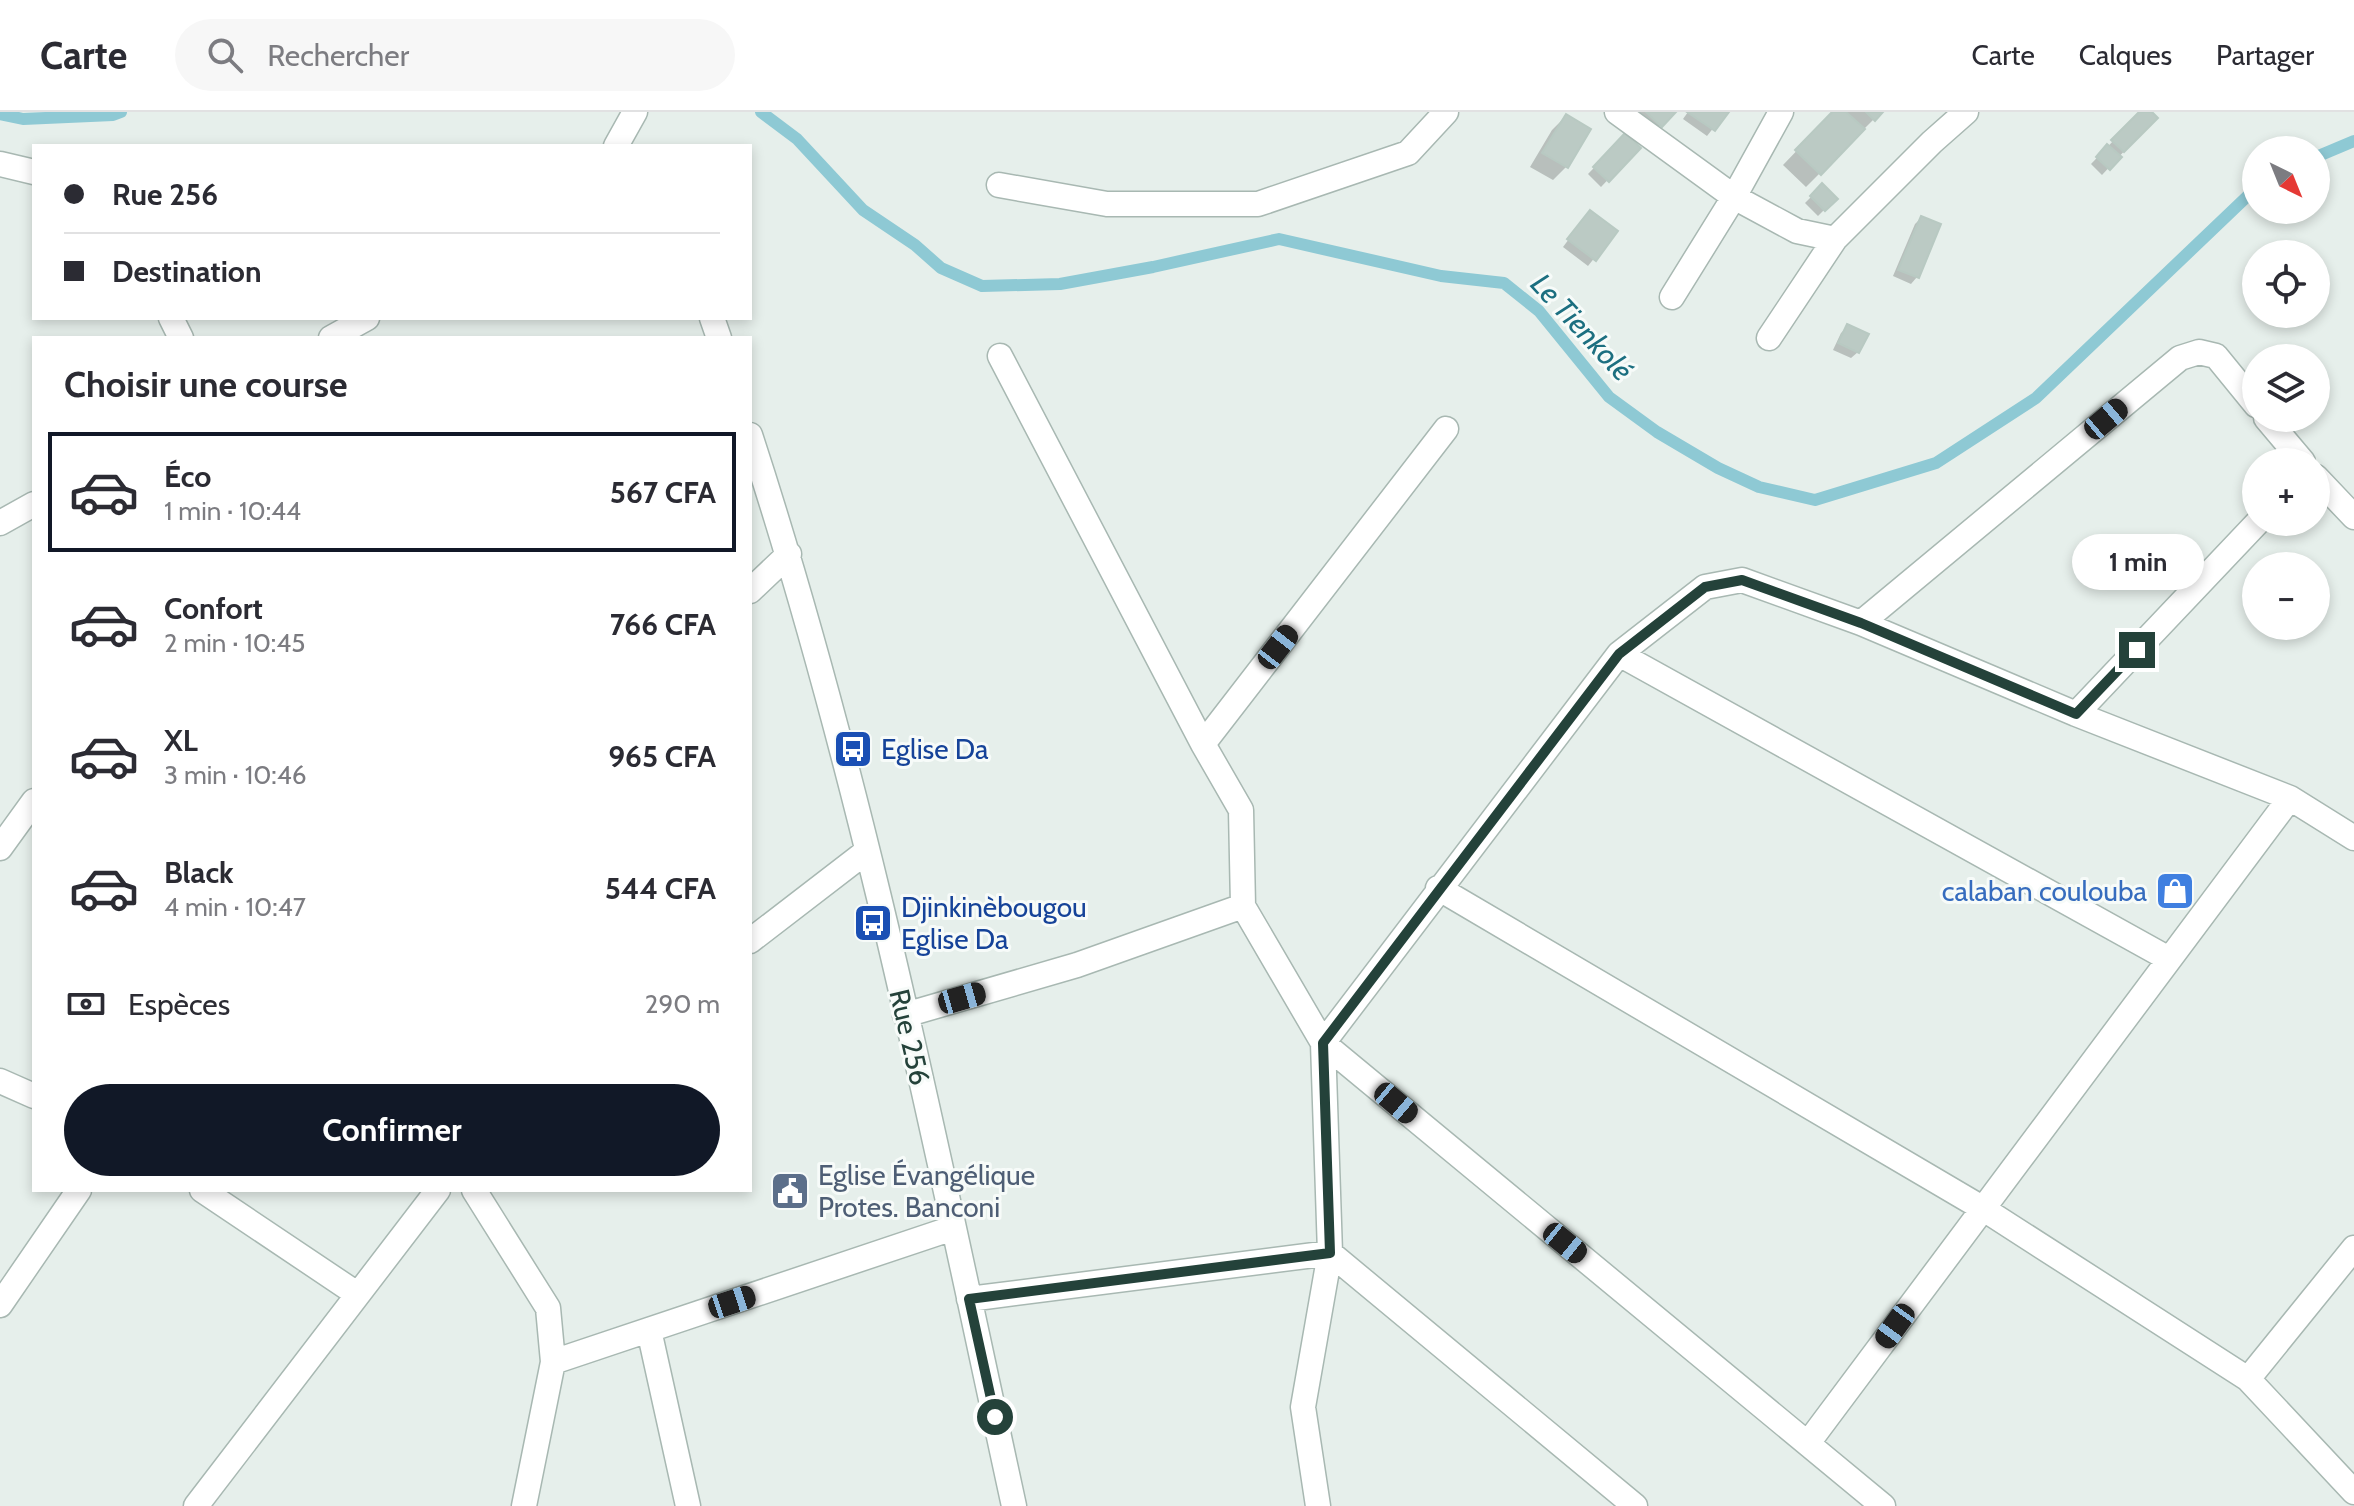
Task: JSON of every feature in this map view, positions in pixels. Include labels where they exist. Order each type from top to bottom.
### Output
[{"type":"street","points":[[617,144],[635,112]]},
{"type":"street","points":[[999,185],[1107,204],[1258,204],[1408,153],[1446,112]]},
{"type":"street","points":[[1617,112],[1734,197],[1797,231],[1835,239]]},
{"type":"street","points":[[1672,297],[1734,197],[1781,112]]},
{"type":"street","points":[[1769,338],[1835,239],[1966,112]]},
{"type":"street","points":[[0,164],[32,172]]},
{"type":"street","points":[[335,336],[363,320]]},
{"type":"street","points":[[1861,623],[2180,358],[2199,352],[2216,356],[2242,388]]},
{"type":"street","points":[[1000,356],[1203,744],[1241,810],[1243,906],[1323,1043],[1883,1506]]},
{"type":"street","points":[[1203,744],[1446,429]]},
{"type":"street","points":[[2278,432],[2291,448]]},
{"type":"street","name":"Rue 256","points":[[752,441],[789,554],[867,851],[1014,1506]]},
{"type":"street","points":[[2330,492],[2354,517]]},
{"type":"street","points":[[0,523],[32,505]]},
{"type":"street","points":[[2076,714],[2245,536]]},
{"type":"street","points":[[752,589],[789,554]]},
{"type":"street","points":[[1318,1506],[1303,1407],[1330,1253],[1323,1043],[1619,654],[1705,587],[1742,580],[1861,623],[2076,714],[2290,798],[2354,838]]},
{"type":"street","points":[[1619,654],[2169,959]]},
{"type":"street","points":[[1808,1443],[2290,798]]},
{"type":"street","points":[[0,848],[32,804]]},
{"type":"street","points":[[752,939],[867,851]]},
{"type":"street","points":[[1438,888],[1982,1208],[2248,1379],[2354,1492]]},
{"type":"street","points":[[905,1015],[1077,965],[1243,906]]},
{"type":"street","points":[[0,1081],[32,1095]]},
{"type":"street","points":[[0,1305],[78,1192]]},
{"type":"street","points":[[205,1192],[357,1294]]},
{"type":"street","points":[[196,1506],[436,1192]]},
{"type":"street","points":[[475,1192],[548,1308],[553,1362],[524,1506]]},
{"type":"street","points":[[553,1362],[953,1228]]},
{"type":"street","points":[[2248,1379],[2354,1248]]},
{"type":"street","points":[[969,1299],[1330,1253],[1635,1506]]},
{"type":"street","points":[[649,1330],[688,1506]]},
{"type":"building","points":[[1646,112],[1676,112],[1662,127]]},
{"type":"building","points":[[1687,112],[1729,112],[1715,131]]},
{"type":"building","points":[[1832,112],[1846,112],[1865,129],[1821,175],[1795,150]]},
{"type":"building","points":[[1866,112],[1883,112],[1875,121]]},
{"type":"building","points":[[2139,112],[2152,112],[2158,118],[2124,152],[2111,140]]},
{"type":"building","points":[[1566,114],[1591,129],[1568,168],[1542,153]]},
{"type":"building","points":[[1625,133],[1641,148],[1609,182],[1593,167]]},
{"type":"building","points":[[2107,144],[2122,157],[2110,170],[2096,157]]},
{"type":"building","points":[[1822,183],[1838,199],[1825,211],[1810,196]]},
{"type":"building","points":[[1590,210],[1618,231],[1596,261],[1567,239]]},
{"type":"building","points":[[1921,216],[1941,224],[1919,278],[1898,270]]},
{"type":"building","points":[[1847,324],[1869,334],[1859,353],[1838,343]]},
{"type":"waterway","name":"Le Tienkolé","points":[[0,114],[23,119],[113,115],[121,112]]},
{"type":"waterway","name":"Le Tienkolé","points":[[761,112],[797,139],[863,210],[915,245],[941,268],[982,286],[1060,284],[1279,239],[1441,276],[1504,283],[1539,311],[1609,397],[1657,432],[1718,468],[1759,487],[1815,500],[1936,463],[2036,398],[2242,201]]},
{"type":"waterway","name":"Le Tienkolé","points":[[2330,151],[2354,141]]},
{"type":"place","name":"Eglise Da","points":[[853,749]]},
{"type":"place","name":"calaban coulouba","points":[[2175,891]]},
{"type":"place","name":"Djinkinèbougou Eglise Da","points":[[873,923]]},
{"type":"place","name":"Eglise Évangélique Protes. Banconi","points":[[790,1191]]},
{"type":"route","points":[[995,1417],[969,1299],[1330,1253],[1323,1043],[1619,654],[1705,587],[1742,580],[1861,623],[2076,714],[2137,650]]}]
